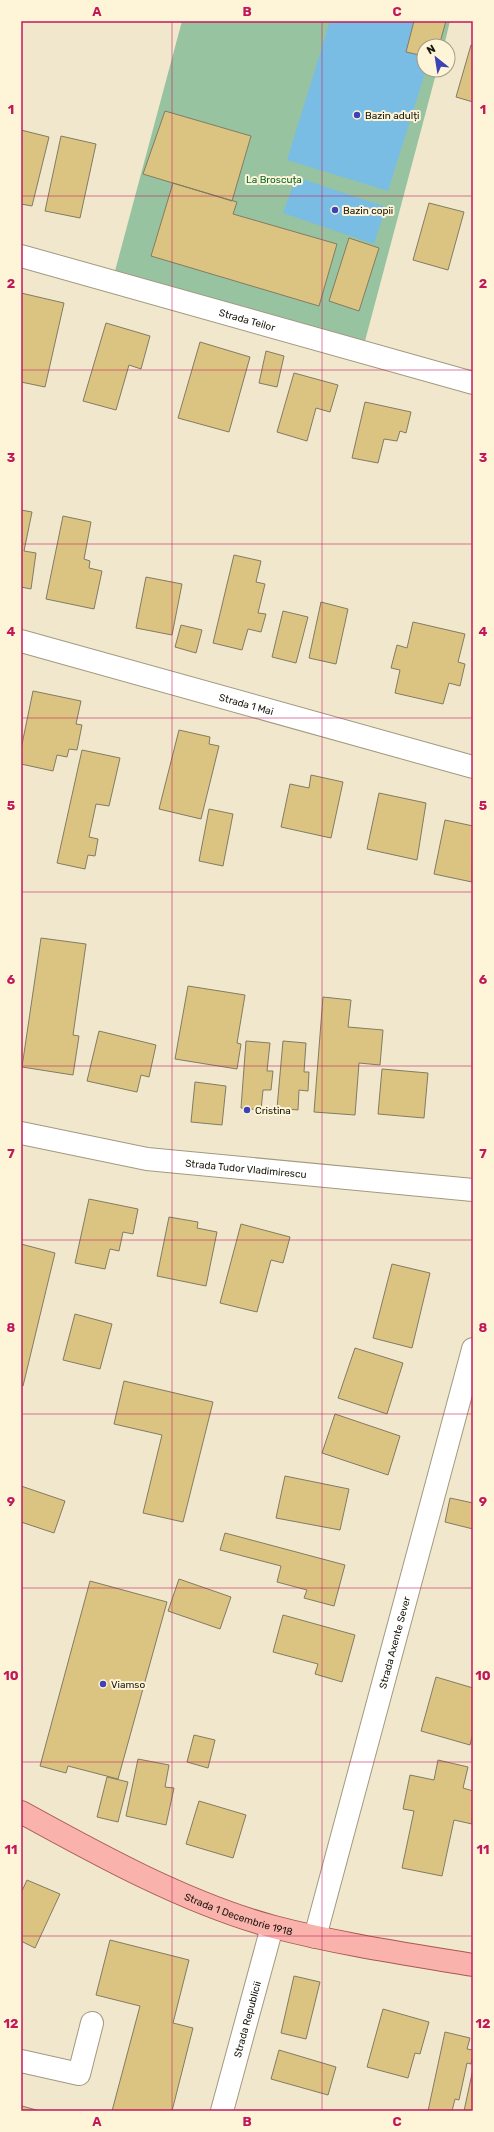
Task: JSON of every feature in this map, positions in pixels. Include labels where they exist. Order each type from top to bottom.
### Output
[{"type":"main road","name":"Strada 1 Decembrie 1918","points":[[21,1812],[90,1850],[148,1879],[212,1906],[272,1927],[316,1937],[473,1964]]},
{"type":"street","name":"Strada Teilor","points":[[21,256],[473,383]]},
{"type":"street","name":"Strada 1 Mai","points":[[21,640],[473,767]]},
{"type":"street","name":"Strada Tudor Vladimirescu","points":[[21,1133],[147,1159],[473,1190]]},
{"type":"street","name":"Strada Axente Sever","points":[[316,1937],[473,1349]]},
{"type":"street","name":"Strada Republicii","points":[[222,2111],[272,1927]]},
{"type":"street","points":[[21,2061],[79,2074],[92,2024]]},
{"type":"green space","name":"La Broscuța","points":[[182,21],[450,21],[446,38],[416,38],[416,78],[435,78],[365,341],[115,271]]},
{"type":"water","name":"Bazin adulți","points":[[330,21],[441,21],[429,38],[416,38],[416,78],[423,78],[388,191],[287,160]]},
{"type":"water","name":"Bazin copii","points":[[296,177],[386,207],[374,244],[283,213]]},
{"type":"building","points":[[414,21],[446,21],[441,38],[416,38],[416,54],[406,52]]},
{"type":"building","points":[[471,45],[473,45],[473,102],[456,97]]},
{"type":"building","points":[[165,111],[251,136],[232,201],[143,174]]},
{"type":"building","points":[[21,130],[49,137],[32,206],[21,204]]},
{"type":"building","points":[[61,136],[96,144],[80,218],[45,211]]},
{"type":"building","name":"La Broscuța","points":[[173,183],[237,202],[233,214],[337,244],[319,306],[151,256]]},
{"type":"building","points":[[429,203],[464,212],[448,270],[413,260]]},
{"type":"building","points":[[349,238],[379,248],[359,311],[329,301]]},
{"type":"building","points":[[21,293],[64,303],[45,387],[21,382]]},
{"type":"building","points":[[106,323],[150,336],[141,369],[129,365],[116,410],[83,401]]},
{"type":"building","points":[[200,342],[250,357],[229,432],[178,418]]},
{"type":"building","points":[[266,351],[284,356],[277,387],[259,383]]},
{"type":"building","points":[[294,373],[338,385],[330,412],[316,408],[307,441],[277,432]]},
{"type":"building","points":[[365,402],[411,412],[406,433],[400,431],[397,441],[384,439],[378,463],[352,458]]},
{"type":"building","points":[[21,510],[32,512],[24,551],[36,553],[31,589],[21,587]]},
{"type":"building","points":[[63,516],[91,522],[84,559],[90,561],[89,568],[102,571],[94,609],[46,599]]},
{"type":"building","points":[[234,555],[261,561],[256,582],[265,584],[258,613],[266,614],[261,632],[248,629],[242,650],[213,643]]},
{"type":"building","points":[[146,577],[182,584],[172,635],[136,628]]},
{"type":"building","points":[[321,602],[348,609],[336,664],[309,658]]},
{"type":"building","points":[[283,611],[308,617],[296,663],[272,657]]},
{"type":"building","points":[[413,622],[465,634],[458,662],[465,664],[460,686],[449,683],[443,704],[395,693],[400,670],[391,668],[397,645],[407,648]]},
{"type":"building","points":[[181,625],[202,630],[196,653],[175,647]]},
{"type":"building","points":[[33,691],[81,701],[76,724],[82,725],[77,750],[69,749],[67,757],[57,755],[53,771],[21,764],[21,749]]},
{"type":"building","points":[[179,730],[210,737],[209,744],[219,746],[201,819],[159,809]]},
{"type":"building","points":[[82,750],[120,758],[109,806],[96,804],[89,837],[98,839],[95,856],[88,855],[85,869],[57,863]]},
{"type":"building","points":[[311,775],[343,782],[331,838],[281,827],[290,784],[309,788]]},
{"type":"building","points":[[379,793],[426,803],[417,860],[367,849]]},
{"type":"building","points":[[209,809],[233,814],[223,866],[199,861]]},
{"type":"building","points":[[445,820],[473,826],[472,882],[434,874]]},
{"type":"building","points":[[41,938],[86,944],[73,1035],[79,1036],[73,1075],[22,1067]]},
{"type":"building","points":[[188,986],[245,995],[237,1043],[241,1044],[237,1069],[175,1059]]},
{"type":"building","points":[[323,997],[351,1000],[348,1027],[383,1030],[380,1065],[359,1063],[355,1115],[314,1112]]},
{"type":"building","points":[[99,1031],[156,1045],[149,1077],[141,1075],[137,1092],[87,1081]]},
{"type":"building","points":[[246,1041],[270,1043],[267,1071],[273,1071],[271,1090],[263,1090],[261,1110],[241,1108]]},
{"type":"building","points":[[283,1041],[306,1043],[304,1072],[309,1072],[308,1091],[299,1090],[298,1110],[277,1108]]},
{"type":"building","points":[[382,1069],[428,1073],[424,1118],[378,1114]]},
{"type":"building","points":[[195,1082],[226,1086],[222,1125],[191,1122]]},
{"type":"building","points":[[89,1199],[138,1209],[133,1234],[123,1232],[119,1251],[110,1249],[105,1269],[75,1263]]},
{"type":"building","points":[[169,1217],[198,1222],[197,1228],[217,1232],[206,1286],[157,1276]]},
{"type":"building","points":[[241,1224],[290,1237],[283,1263],[271,1260],[257,1312],[220,1303]]},
{"type":"building","points":[[21,1244],[55,1253],[23,1386],[21,1385]]},
{"type":"building","points":[[392,1264],[430,1273],[412,1348],[373,1338]]},
{"type":"building","points":[[75,1314],[112,1324],[100,1369],[63,1360]]},
{"type":"building","points":[[355,1348],[403,1363],[387,1414],[338,1398]]},
{"type":"building","points":[[124,1381],[213,1402],[183,1522],[143,1513],[162,1435],[114,1424]]},
{"type":"building","points":[[335,1414],[400,1436],[388,1475],[322,1453]]},
{"type":"building","points":[[285,1476],[349,1489],[340,1530],[276,1518]]},
{"type":"building","points":[[21,1486],[65,1501],[54,1533],[21,1522]]},
{"type":"building","points":[[450,1498],[473,1503],[473,1529],[445,1522]]},
{"type":"building","points":[[225,1533],[345,1565],[334,1606],[304,1598],[307,1590],[277,1582],[281,1566],[220,1550]]},
{"type":"building","points":[[179,1579],[231,1597],[220,1629],[168,1611]]},
{"type":"building","name":"Viamso","points":[[90,1581],[167,1602],[118,1779],[68,1766],[66,1773],[40,1766]]},
{"type":"building","points":[[283,1615],[355,1635],[342,1682],[315,1674],[318,1664],[273,1652]]},
{"type":"building","points":[[436,1677],[473,1688],[473,1733],[470,1745],[421,1731]]},
{"type":"building","points":[[194,1735],[215,1740],[208,1768],[187,1762]]},
{"type":"building","points":[[138,1759],[169,1765],[165,1787],[174,1788],[166,1825],[126,1816]]},
{"type":"building","points":[[438,1760],[468,1767],[463,1788],[473,1791],[472,1824],[454,1820],[442,1876],[402,1868],[414,1811],[403,1809],[410,1775],[434,1780]]},
{"type":"building","points":[[107,1777],[128,1782],[118,1822],[97,1817]]},
{"type":"building","points":[[199,1801],[246,1815],[233,1858],[186,1844]]},
{"type":"building","points":[[27,1880],[60,1894],[35,1948],[21,1941],[21,1893]]},
{"type":"building","points":[[110,1940],[189,1960],[173,2023],[193,2028],[172,2111],[112,2111],[140,2006],[96,1995]]},
{"type":"building","points":[[294,1976],[320,1982],[306,2039],[281,2033]]},
{"type":"building","points":[[383,2009],[429,2022],[420,2054],[415,2053],[408,2078],[367,2067]]},
{"type":"building","points":[[445,2032],[470,2038],[467,2049],[473,2050],[473,2055],[471,2064],[467,2063],[459,2100],[455,2099],[452,2111],[428,2111]]},
{"type":"building","points":[[279,2050],[336,2067],[328,2095],[271,2079]]},
{"type":"building","points":[[473,2069],[473,2111],[464,2111]]},
{"type":"building","points":[[22,2106],[40,2111],[21,2111]]},
{"type":"place","name":"Bazin adulți","points":[[357,115]]},
{"type":"place","name":"Bazin copii","points":[[335,210]]},
{"type":"place","name":"Cristina","points":[[247,1110]]},
{"type":"place","name":"Viamso","points":[[103,1684]]}]
